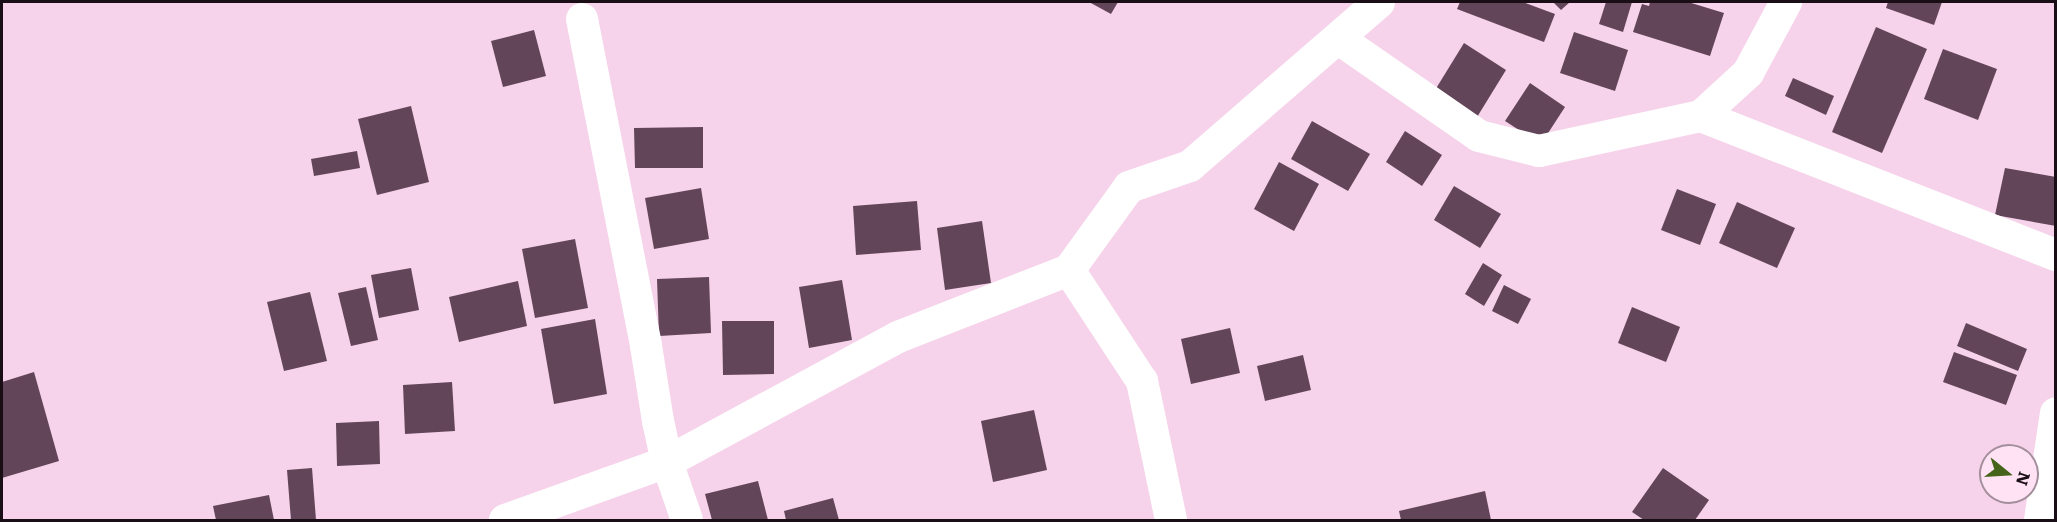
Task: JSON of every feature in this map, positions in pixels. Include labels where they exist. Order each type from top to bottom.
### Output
[{"type":"street","points":[[505,520],[667,462],[898,337],[1069,270],[1129,187],[1190,166],[1379,2]]},
{"type":"street","points":[[1339,39],[1479,136],[1539,151],[1701,116],[1748,73],[1786,2]]},
{"type":"street","points":[[582,19],[667,462],[687,520]]},
{"type":"street","points":[[1701,116],[2055,255]]},
{"type":"street","points":[[1069,270],[1142,381],[1171,520]]},
{"type":"street","points":[[2040,520],[2055,413]]},
{"type":"building","points":[[1089,2],[1118,2],[1111,14]]},
{"type":"building","points":[[1460,2],[1523,2],[1555,14],[1544,42],[1457,9]]},
{"type":"building","points":[[1553,2],[1570,2],[1561,10]]},
{"type":"building","points":[[1606,2],[1632,2],[1623,32],[1599,24]]},
{"type":"building","points":[[1650,2],[1688,2],[1724,13],[1710,56],[1633,32],[1642,4],[1649,6]]},
{"type":"building","points":[[1888,2],[1942,2],[1934,25],[1886,8]]},
{"type":"building","points":[[1876,27],[1927,49],[1882,153],[1832,132]]},
{"type":"building","points":[[534,30],[546,76],[503,87],[491,41]]},
{"type":"building","points":[[1574,32],[1628,50],[1615,91],[1560,73]]},
{"type":"building","points":[[1464,43],[1506,70],[1474,122],[1432,95]]},
{"type":"building","points":[[1943,49],[1997,69],[1978,120],[1924,99]]},
{"type":"building","points":[[1793,78],[1834,96],[1826,115],[1785,96]]},
{"type":"building","points":[[1530,83],[1565,107],[1541,144],[1505,121]]},
{"type":"building","points":[[411,106],[429,182],[377,195],[358,119]]},
{"type":"building","points":[[1312,121],[1370,154],[1348,191],[1291,159]]},
{"type":"building","points":[[703,127],[703,168],[635,168],[634,128]]},
{"type":"building","points":[[1405,131],[1442,155],[1422,186],[1386,162]]},
{"type":"building","points":[[357,151],[360,168],[314,176],[311,159]]},
{"type":"building","points":[[1279,162],[1319,184],[1294,231],[1254,209]]},
{"type":"building","points":[[2005,168],[2056,177],[2056,226],[1995,215]]},
{"type":"building","points":[[1454,186],[1501,214],[1480,248],[1434,220]]},
{"type":"building","points":[[701,188],[709,239],[654,249],[645,198]]},
{"type":"building","points":[[1677,189],[1716,204],[1700,245],[1661,230]]},
{"type":"building","points":[[917,201],[921,250],[856,255],[853,206]]},
{"type":"building","points":[[1737,202],[1795,228],[1777,268],[1719,243]]},
{"type":"building","points":[[982,221],[991,283],[945,290],[937,228]]},
{"type":"building","points":[[575,239],[588,308],[535,318],[522,249]]},
{"type":"building","points":[[1483,263],[1502,275],[1484,306],[1465,294]]},
{"type":"building","points":[[411,268],[419,310],[379,318],[371,275]]},
{"type":"building","points":[[709,277],[711,333],[659,336],[657,279]]},
{"type":"building","points":[[842,280],[852,340],[809,348],[799,287]]},
{"type":"building","points":[[518,281],[527,326],[459,342],[449,297]]},
{"type":"building","points":[[1504,285],[1531,299],[1518,324],[1492,311]]},
{"type":"building","points":[[366,287],[378,340],[351,346],[338,293]]},
{"type":"building","points":[[310,292],[327,361],[284,371],[267,302]]},
{"type":"building","points":[[1632,307],[1680,327],[1666,362],[1618,343]]},
{"type":"building","points":[[595,319],[607,394],[554,404],[541,329]]},
{"type":"building","points":[[722,321],[774,321],[774,374],[723,375]]},
{"type":"building","points":[[1966,323],[2027,349],[2018,371],[1957,346]]},
{"type":"building","points":[[1230,328],[1240,373],[1191,384],[1181,339]]},
{"type":"building","points":[[1954,352],[2017,375],[2006,405],[1943,382]]},
{"type":"building","points":[[1303,355],[1311,390],[1265,401],[1257,366]]},
{"type":"building","points":[[34,372],[59,461],[2,478],[2,382]]},
{"type":"building","points":[[452,382],[455,431],[405,434],[403,385]]},
{"type":"building","points":[[1034,410],[1047,470],[993,482],[981,421]]},
{"type":"building","points":[[379,421],[380,464],[337,466],[336,423]]},
{"type":"building","points":[[312,468],[316,520],[291,520],[287,470]]},
{"type":"building","points":[[1663,468],[1709,500],[1695,520],[1644,520],[1632,512]]},
{"type":"building","points":[[758,481],[768,520],[712,520],[705,494]]},
{"type":"building","points":[[1485,491],[1491,520],[1401,520],[1399,511]]},
{"type":"building","points":[[269,495],[274,520],[216,520],[213,506]]},
{"type":"building","points":[[833,498],[839,520],[786,520],[784,511]]}]
